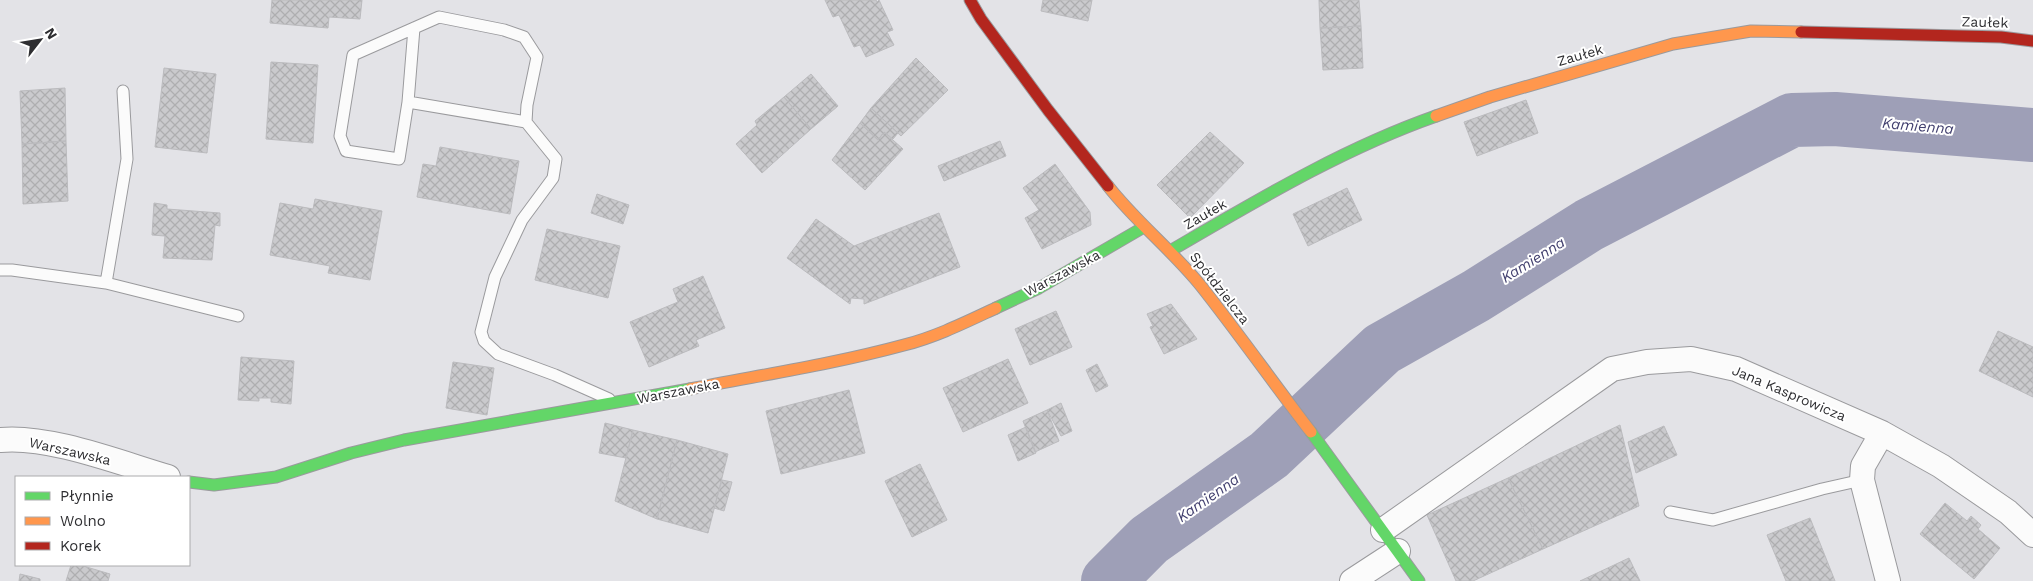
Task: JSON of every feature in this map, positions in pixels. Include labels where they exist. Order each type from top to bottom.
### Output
[{"type":"street","name":"Spółdzielcza","points":[[970,0],[981,19],[1048,110],[1120,202],[1170,251],[1201,286],[1366,506],[1419,581]]},
{"type":"street","name":"Zaułek","points":[[1170,251],[1286,184],[1399,129],[1490,97],[1673,44],[1751,31],[2001,37],[2033,41]]},
{"type":"street","name":"Warszawska","points":[[190,482],[214,485],[276,477],[351,453],[404,440],[617,403],[820,364],[905,345],[957,326],[1039,288],[1144,227]]},
{"type":"street","name":"Jana Kasprowicza","points":[[1383,530],[1612,369],[1647,362],[1692,359],[1736,369],[1882,433],[1942,466],[2008,512],[2033,535]]},
{"type":"street","points":[[1882,433],[1863,466],[1862,480],[1888,581]]},
{"type":"street","name":"Warszawska","points":[[0,440],[16,438],[80,450],[165,476]]},
{"type":"street","points":[[1352,581],[1398,551]]},
{"type":"lane","points":[[414,28],[408,102],[399,159],[346,151],[340,136],[353,55],[414,28],[439,18],[504,30],[524,37],[537,57],[527,105],[526,122]]},
{"type":"lane","points":[[106,283],[127,159],[124,91]]},
{"type":"lane","points":[[408,102],[526,122],[556,159],[553,178],[522,220],[495,277],[481,332],[484,341],[498,354],[554,375],[617,403]]},
{"type":"lane","points":[[0,270],[106,283],[238,316]]},
{"type":"lane","points":[[1670,512],[1713,520],[1822,489],[1862,480]]},
{"type":"building","points":[[272,0],[362,0],[360,19],[329,17],[328,28],[270,23]]},
{"type":"building","points":[[825,0],[876,0],[877,2],[879,0],[893,30],[887,32],[894,45],[866,57],[860,45],[854,47],[839,15],[833,17]]},
{"type":"building","points":[[1043,0],[1092,0],[1088,21],[1041,11]]},
{"type":"building","points":[[1319,0],[1359,0],[1361,26],[1320,28]]},
{"type":"building","points":[[1361,26],[1363,68],[1323,70],[1320,28]]},
{"type":"building","points":[[916,58],[948,90],[901,136],[871,108]]},
{"type":"building","points":[[271,62],[318,65],[313,143],[266,139]]},
{"type":"building","points":[[164,68],[216,74],[207,153],[155,147]]},
{"type":"building","points":[[811,74],[838,106],[811,129],[784,97]]},
{"type":"building","points":[[65,88],[66,141],[22,144],[20,91]]},
{"type":"building","points":[[784,97],[811,129],[762,173],[736,144],[757,125],[755,121]]},
{"type":"building","points":[[1526,100],[1538,133],[1477,156],[1464,122]]},
{"type":"building","points":[[871,108],[898,133],[893,139],[884,132],[878,140],[860,123]]},
{"type":"building","points":[[860,123],[878,140],[884,132],[903,149],[865,190],[832,160]]},
{"type":"building","points":[[1210,132],[1244,163],[1190,218],[1157,185]]},
{"type":"building","points":[[66,141],[68,201],[23,204],[22,144]]},
{"type":"building","points":[[1000,141],[1006,156],[944,181],[938,166]]},
{"type":"building","points":[[440,147],[519,161],[510,214],[417,197],[423,164],[436,166]]},
{"type":"building","points":[[1055,164],[1090,212],[1091,225],[1042,249],[1025,218],[1039,210],[1023,188]]},
{"type":"building","points":[[1347,188],[1362,220],[1308,246],[1293,214]]},
{"type":"building","points":[[597,194],[629,205],[623,224],[591,213]]},
{"type":"building","points":[[315,199],[382,211],[370,280],[328,273],[330,266],[270,255],[280,203],[313,209]]},
{"type":"building","points":[[154,203],[167,205],[167,209],[220,213],[220,226],[215,225],[212,260],[163,258],[165,236],[152,235]]},
{"type":"building","points":[[939,213],[960,267],[864,304],[864,299],[851,298],[850,304],[787,258],[816,219],[854,246]]},
{"type":"building","points":[[547,229],[620,246],[608,298],[535,280]]},
{"type":"building","points":[[703,276],[725,328],[696,340],[699,346],[649,367],[630,322],[678,302],[673,289]]},
{"type":"building","points":[[1171,304],[1197,339],[1164,354],[1150,327],[1153,326],[1147,314]]},
{"type":"building","points":[[1056,311],[1072,347],[1030,365],[1015,329]]},
{"type":"building","points":[[1998,331],[2033,347],[2033,397],[1979,371]]},
{"type":"building","points":[[241,357],[294,361],[291,404],[271,402],[271,398],[259,398],[259,401],[238,400]]},
{"type":"building","points":[[1008,359],[1028,403],[963,432],[943,388]]},
{"type":"building","points":[[453,362],[494,368],[487,415],[446,408]]},
{"type":"building","points":[[1097,364],[1108,386],[1096,392],[1086,370]]},
{"type":"building","points":[[849,390],[865,453],[781,474],[766,411]]},
{"type":"building","points":[[1061,403],[1072,431],[1061,436],[1047,410]]},
{"type":"building","points":[[1047,410],[1059,441],[1035,452],[1023,421]]},
{"type":"building","points":[[605,423],[633,430],[626,458],[599,453]]},
{"type":"building","points":[[1620,425],[1639,506],[1543,549],[1508,478]]},
{"type":"building","points":[[1664,426],[1677,455],[1636,473],[1628,442]]},
{"type":"building","points":[[1026,427],[1036,453],[1018,461],[1008,435]]},
{"type":"building","points":[[633,430],[677,440],[657,519],[615,501]]},
{"type":"building","points":[[677,440],[728,454],[708,533],[657,519]]},
{"type":"building","points":[[920,464],[947,520],[912,537],[885,481]]},
{"type":"building","points":[[1508,478],[1543,549],[1473,581],[1456,581],[1427,515]]},
{"type":"building","points":[[722,480],[732,482],[724,511],[714,508]]},
{"type":"building","points":[[1945,503],[1967,521],[1971,516],[1981,525],[1978,529],[2000,548],[1974,579],[1920,534]]},
{"type":"building","points":[[1810,518],[1835,581],[1786,581],[1767,535]]},
{"type":"building","points":[[1629,558],[1640,581],[1580,581]]},
{"type":"building","points":[[71,566],[83,566],[110,574],[108,581],[66,581]]},
{"type":"building","points":[[20,574],[40,579],[40,581],[19,581]]},
{"type":"waterway","name":"Kamienna","points":[[1108,581],[1149,540],[1269,455],[1382,349],[1476,296],[1589,225],[1792,120],[1835,119],[2033,135]]},
{"type":"traffic: fast","points":[[1170,251],[1267,195],[1333,160],[1401,129],[1436,116]]},
{"type":"traffic: fast","points":[[996,308],[1039,288],[1144,227]]},
{"type":"traffic: fast","points":[[190,482],[214,485],[276,477],[351,453],[404,440],[690,389]]},
{"type":"traffic: fast","points":[[1311,432],[1419,581]]},
{"type":"traffic: slow","points":[[1436,116],[1490,97],[1673,44],[1751,31],[1801,32]]},
{"type":"traffic: slow","points":[[1108,186],[1130,212],[1201,286],[1311,432]]},
{"type":"traffic: slow","points":[[690,389],[824,364],[916,342],[996,308]]},
{"type":"traffic: jam","points":[[970,0],[981,19],[1048,110],[1108,186]]},
{"type":"traffic: jam","points":[[1801,32],[2001,37],[2033,41]]}]
